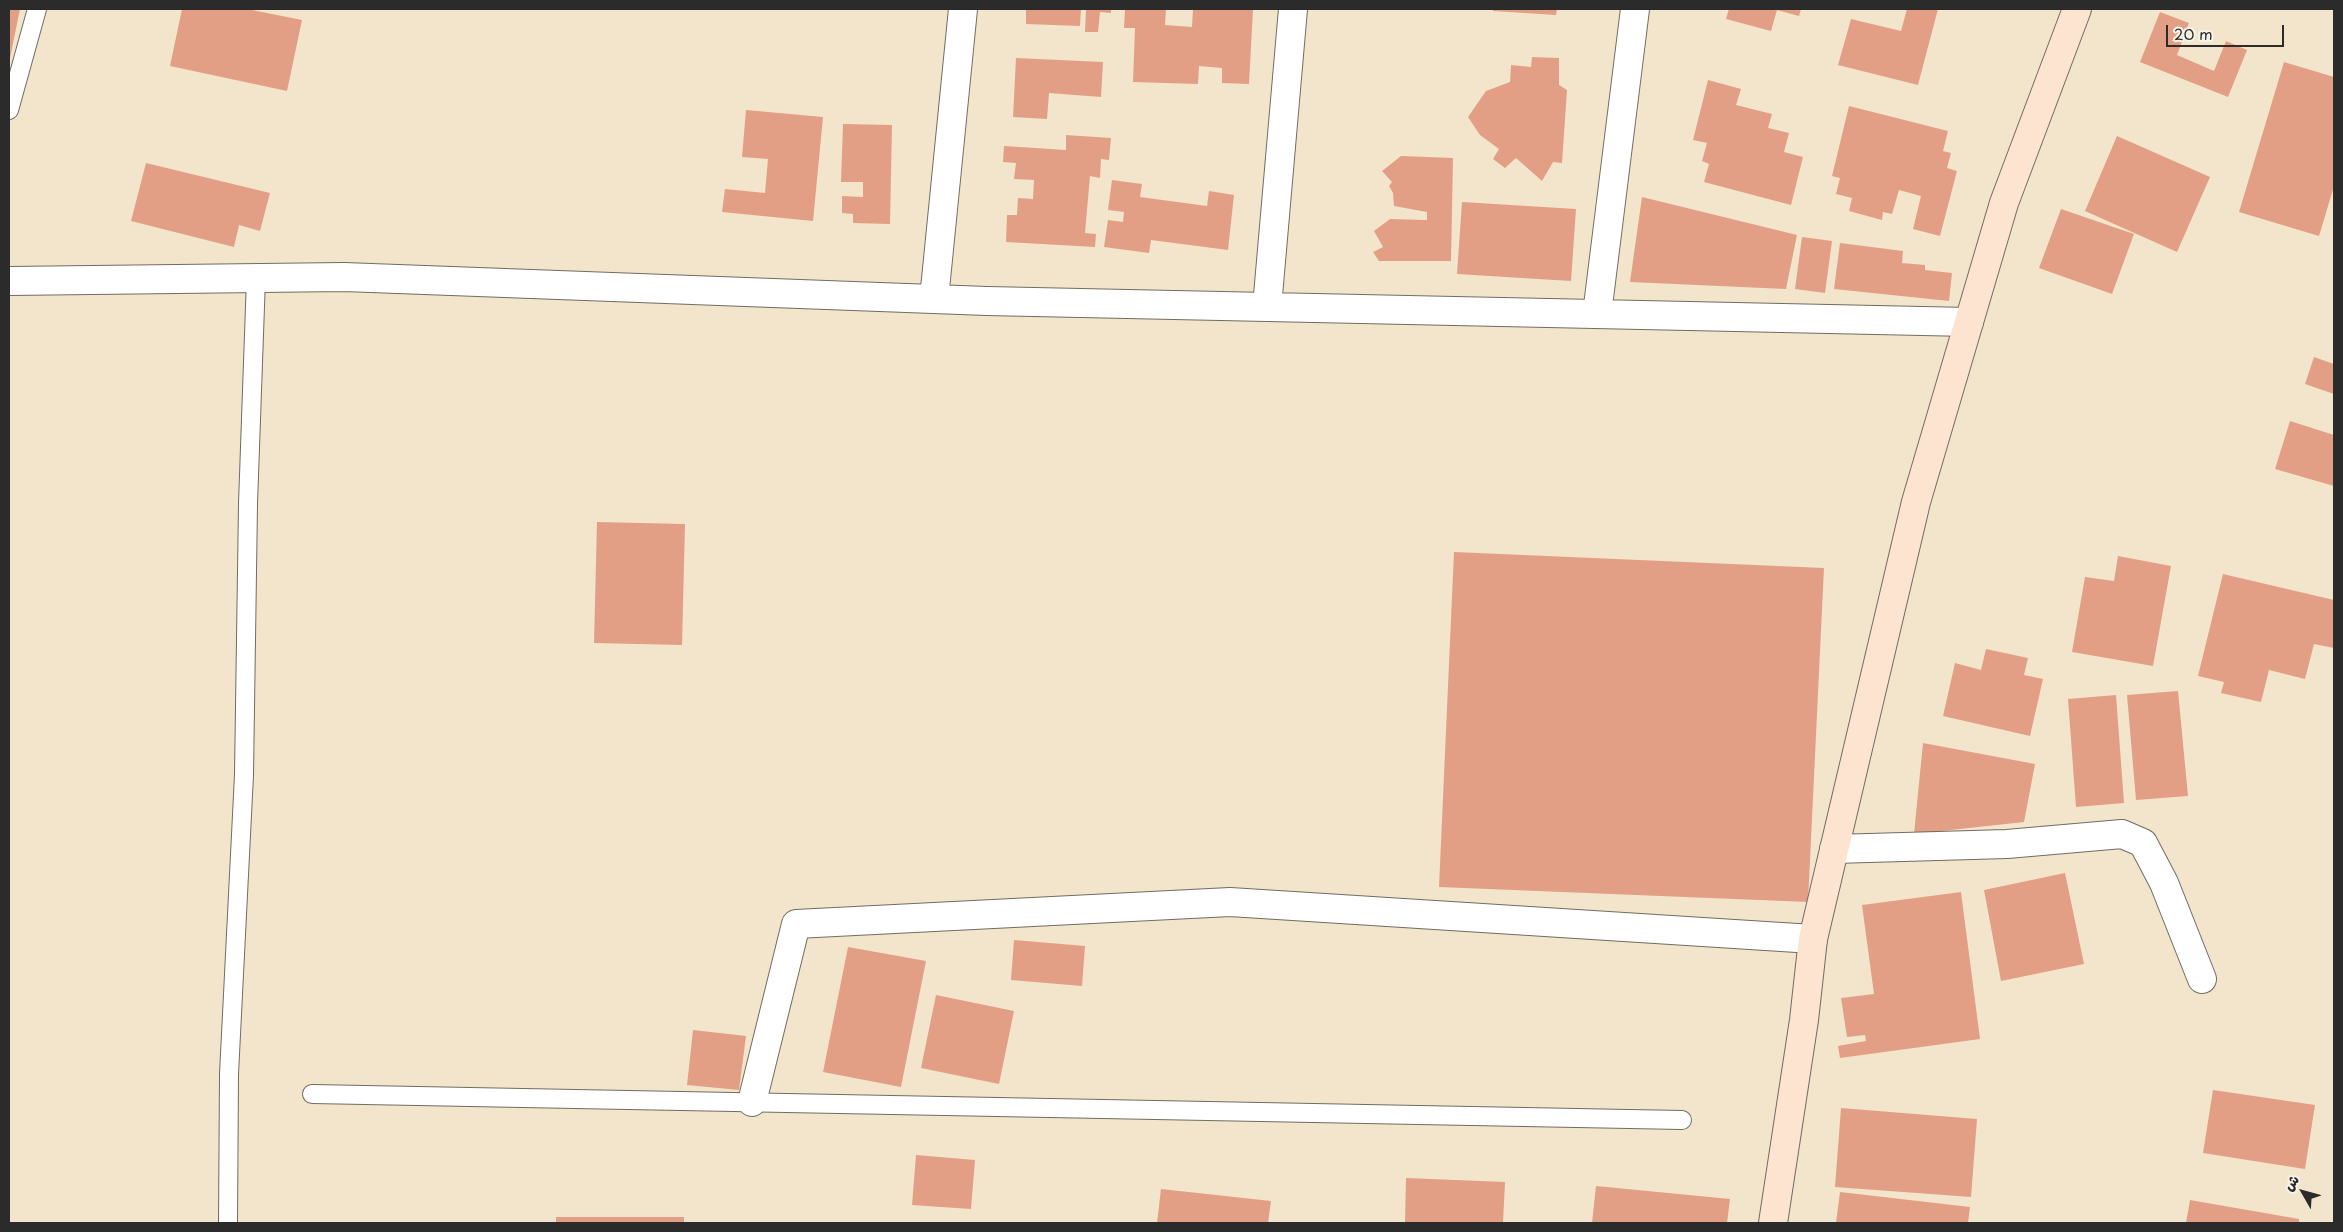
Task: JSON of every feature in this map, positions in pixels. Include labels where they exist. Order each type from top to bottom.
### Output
[{"type":"street","points":[[934,299],[963,9]]},
{"type":"street","points":[[1267,307],[1293,9]]},
{"type":"street","points":[[1598,314],[1635,9]]},
{"type":"street","points":[[1773,1223],[1804,1020],[1813,939],[1916,502],[2004,203],[2077,9]]},
{"type":"street","points":[[9,281],[344,277],[934,299],[1969,322]]},
{"type":"street","points":[[1834,849],[2007,844],[2122,834],[2143,843],[2164,883],[2202,979]]},
{"type":"street","points":[[752,1102],[796,924],[1230,902],[1813,939]]},
{"type":"lane","points":[[9,110],[37,9]]},
{"type":"lane","points":[[228,1223],[229,1074],[244,775],[248,504],[256,278]]},
{"type":"lane","points":[[312,1094],[1682,1120]]},
{"type":"building","points":[[9,9],[20,9],[10,58],[9,58]]},
{"type":"building","points":[[182,9],[247,9],[302,20],[287,91],[170,66]]},
{"type":"building","points":[[1026,9],[1081,9],[1080,26],[1026,24]]},
{"type":"building","points":[[1086,9],[1111,9],[1111,13],[1100,12],[1098,32],[1085,32]]},
{"type":"building","points":[[1125,9],[1166,9],[1165,25],[1192,27],[1193,9],[1253,9],[1249,84],[1222,83],[1222,68],[1199,66],[1198,84],[1133,82],[1135,28],[1124,28]]},
{"type":"building","points":[[1493,9],[1557,9],[1556,15],[1493,11]]},
{"type":"building","points":[[1729,9],[1801,9],[1799,16],[1777,10],[1771,31],[1726,19]]},
{"type":"building","points":[[1907,9],[1938,9],[1918,85],[1838,65],[1851,19],[1901,31]]},
{"type":"building","points":[[2160,12],[2189,23],[2177,55],[2214,71],[2226,41],[2247,50],[2228,97],[2140,62]]},
{"type":"building","points":[[1532,57],[1559,58],[1559,85],[1567,90],[1562,163],[1553,162],[1542,181],[1516,158],[1505,168],[1493,159],[1499,149],[1480,135],[1468,117],[1486,91],[1510,82],[1511,65],[1531,67]]},
{"type":"building","points":[[1016,58],[1103,62],[1101,97],[1049,93],[1047,119],[1013,117]]},
{"type":"building","points":[[2284,62],[2334,77],[2334,186],[2319,236],[2239,212]]},
{"type":"building","points":[[1708,80],[1741,89],[1736,105],[1772,114],[1768,128],[1789,133],[1784,152],[1803,157],[1791,205],[1704,182],[1709,164],[1702,161],[1707,143],[1693,140]]},
{"type":"building","points":[[1849,106],[1948,131],[1943,151],[1951,153],[1947,168],[1957,171],[1940,236],[1913,229],[1921,196],[1899,190],[1892,214],[1883,212],[1882,220],[1849,211],[1852,198],[1836,194],[1840,178],[1832,176]]},
{"type":"building","points":[[746,110],[823,117],[813,221],[722,212],[725,189],[765,193],[768,159],[742,157]]},
{"type":"building","points":[[843,124],[892,125],[890,224],[853,223],[853,214],[842,213],[842,196],[863,197],[863,182],[841,182]]},
{"type":"building","points":[[1066,135],[1111,138],[1109,160],[1101,159],[1100,178],[1090,176],[1085,233],[1096,234],[1095,247],[1006,242],[1007,215],[1017,215],[1018,198],[1033,199],[1034,180],[1014,179],[1016,163],[1003,162],[1004,146],[1066,150]]},
{"type":"building","points":[[2117,136],[2210,177],[2177,252],[2085,211]]},
{"type":"building","points":[[1401,156],[1453,158],[1451,261],[1379,261],[1373,252],[1383,247],[1374,231],[1390,219],[1427,220],[1427,212],[1394,206],[1393,193],[1389,186],[1392,182],[1382,171]]},
{"type":"building","points":[[146,163],[270,193],[260,231],[239,225],[234,247],[131,221]]},
{"type":"building","points":[[1112,180],[1142,184],[1140,197],[1207,206],[1209,191],[1234,195],[1228,250],[1151,240],[1149,253],[1104,247],[1108,220],[1123,222],[1124,212],[1108,210]]},
{"type":"building","points":[[1642,197],[1797,235],[1786,289],[1630,282]]},
{"type":"building","points":[[1462,202],[1576,209],[1571,281],[1457,274]]},
{"type":"building","points":[[2061,209],[2134,234],[2112,294],[2039,268]]},
{"type":"building","points":[[1802,237],[1832,241],[1825,293],[1795,289]]},
{"type":"building","points":[[1840,243],[1903,251],[1902,263],[1925,265],[1925,270],[1952,273],[1949,301],[1834,289]]},
{"type":"building","points":[[2314,357],[2334,364],[2334,394],[2305,384]]},
{"type":"building","points":[[2290,421],[2334,435],[2334,486],[2275,469]]},
{"type":"building","points":[[597,522],[685,524],[682,645],[594,643]]},
{"type":"building","points":[[1454,552],[1824,568],[1808,902],[1439,887]]},
{"type":"building","points":[[2118,556],[2171,566],[2153,666],[2072,652],[2085,577],[2114,581]]},
{"type":"building","points":[[2223,574],[2334,600],[2334,648],[2314,644],[2305,679],[2269,670],[2261,702],[2221,693],[2224,682],[2198,676]]},
{"type":"building","points":[[1986,649],[2028,658],[2024,675],[2043,679],[2030,736],[1943,716],[1955,663],[1981,670]]},
{"type":"building","points":[[2178,691],[2188,796],[2136,800],[2127,695]]},
{"type":"building","points":[[2116,695],[2124,803],[2076,807],[2068,699]]},
{"type":"building","points":[[1923,743],[2035,764],[2024,822],[1914,834]]},
{"type":"building","points":[[2065,873],[2084,964],[2001,981],[1984,890]]},
{"type":"building","points":[[1961,892],[1980,1039],[1840,1058],[1838,1046],[1866,1041],[1865,1035],[1847,1037],[1841,998],[1874,994],[1862,905]]},
{"type":"building","points":[[1014,940],[1085,946],[1082,986],[1011,980]]},
{"type":"building","points":[[848,947],[926,961],[901,1087],[823,1072]]},
{"type":"building","points":[[936,995],[1014,1011],[999,1084],[921,1068]]},
{"type":"building","points":[[693,1030],[746,1036],[739,1090],[687,1085]]},
{"type":"building","points":[[2213,1090],[2315,1105],[2305,1169],[2203,1153]]},
{"type":"building","points":[[1841,1108],[1977,1119],[1971,1197],[1835,1187]]},
{"type":"building","points":[[916,1155],[975,1160],[971,1209],[912,1205]]},
{"type":"building","points":[[1406,1178],[1505,1182],[1503,1223],[1405,1223]]},
{"type":"building","points":[[1596,1186],[1730,1199],[1727,1223],[1592,1223]]},
{"type":"building","points":[[1161,1189],[1271,1201],[1268,1223],[1157,1223]]},
{"type":"building","points":[[1840,1192],[1970,1207],[1968,1223],[1836,1223]]},
{"type":"building","points":[[2190,1200],[2299,1219],[2299,1223],[2186,1223]]},
{"type":"building","points":[[556,1217],[684,1217],[684,1223],[556,1223]]}]
